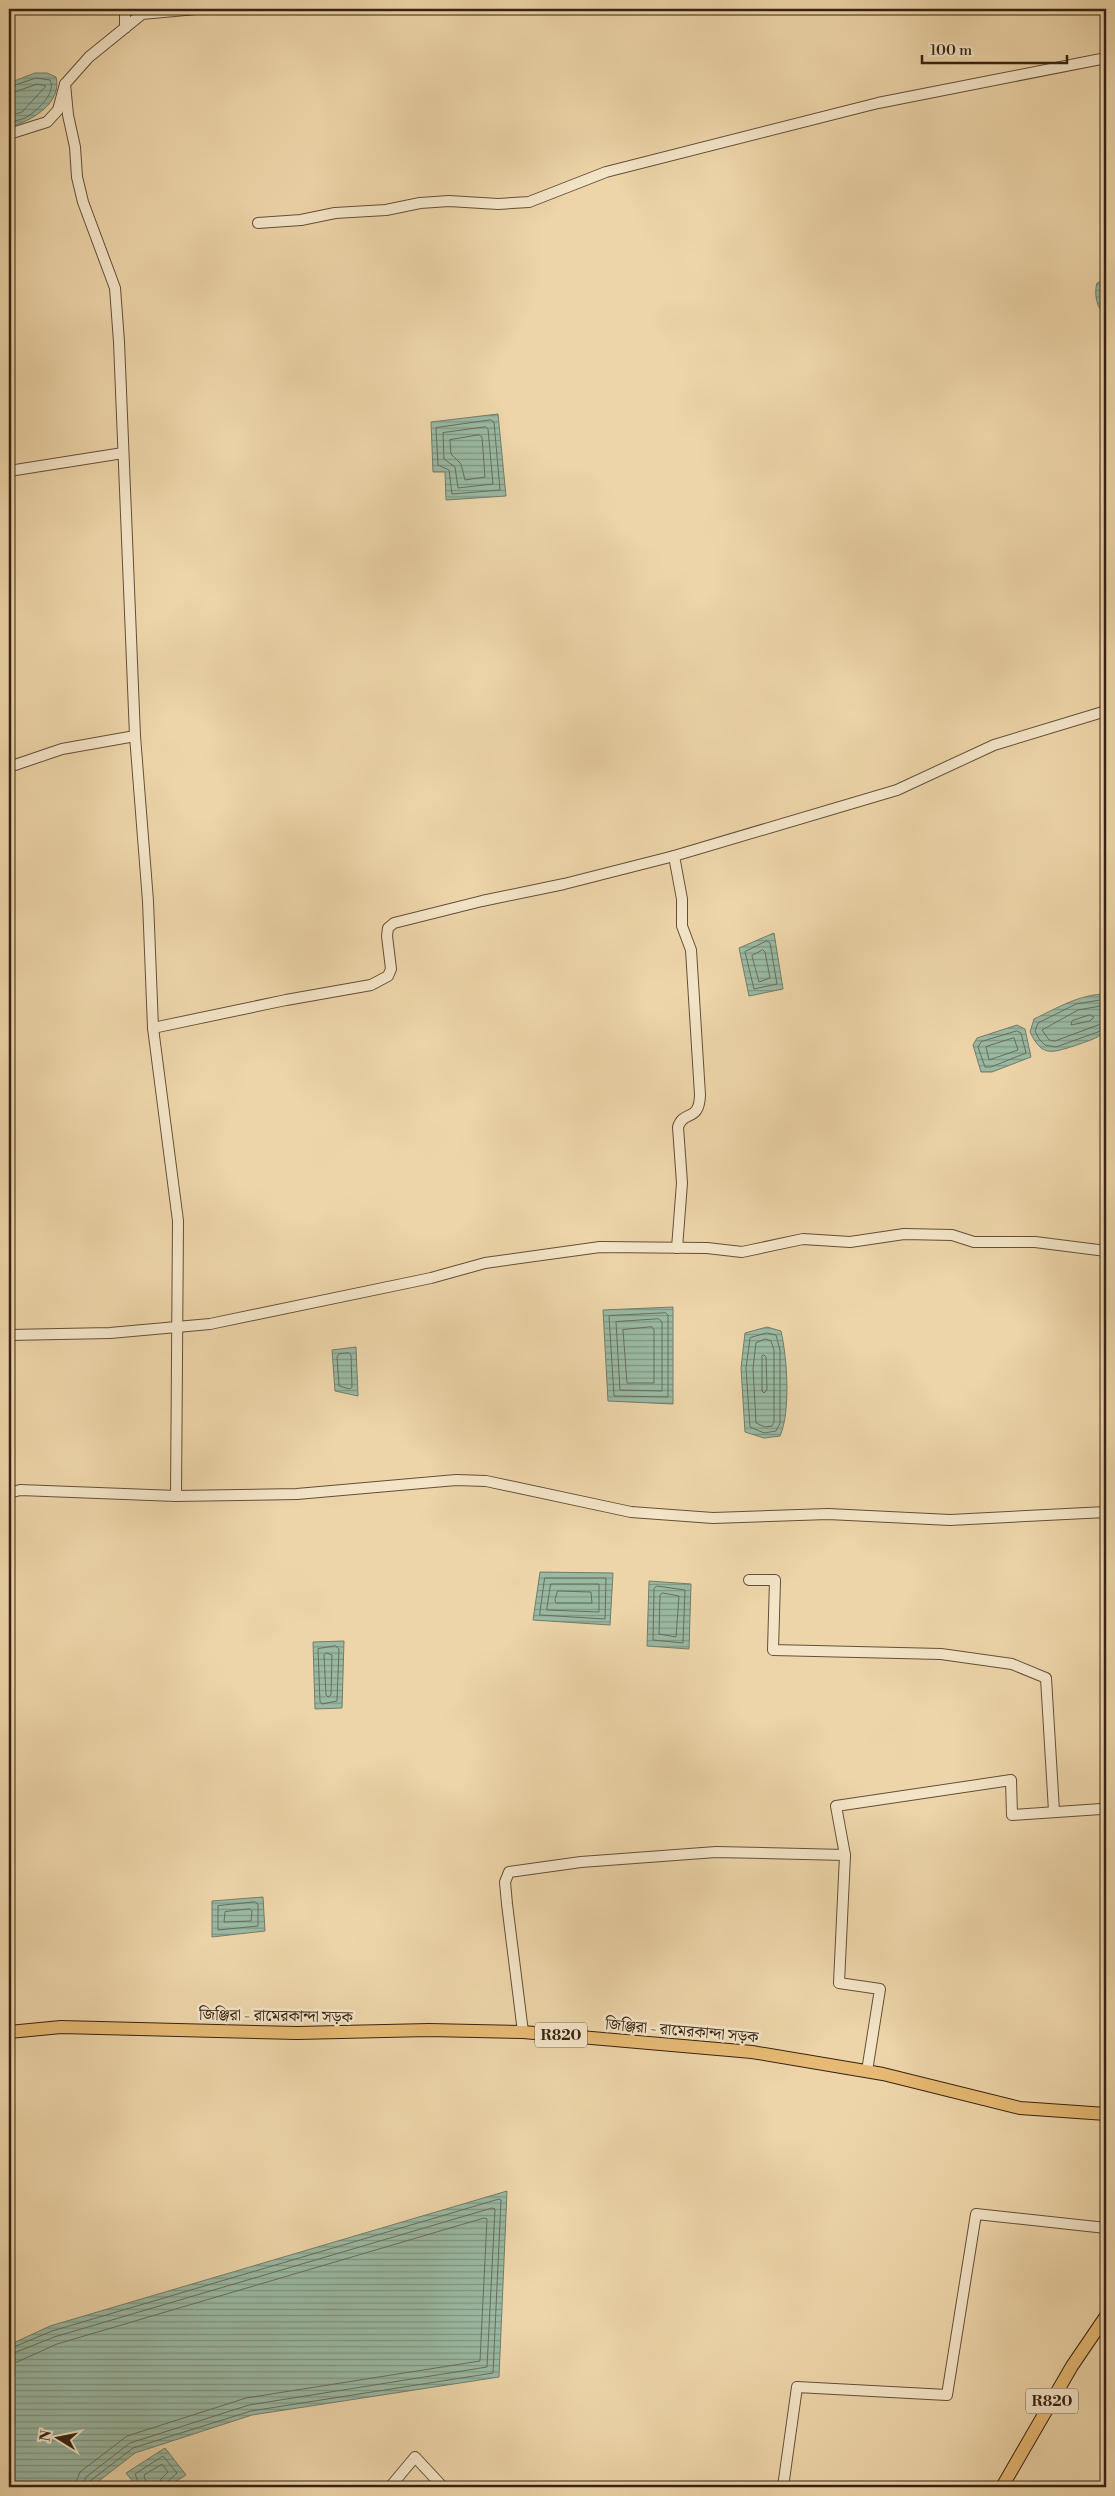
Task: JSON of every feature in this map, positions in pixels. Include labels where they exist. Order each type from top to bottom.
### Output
[{"type":"main road","name":"জিঞ্জিরা - রামেরকান্দা সড়ক","points":[[9,2032],[61,2027],[296,2033],[429,2030],[523,2032],[752,2052],[867,2071],[1020,2108],[1106,2114]]},
{"type":"main road","name":"R820","points":[[1002,2487],[1072,2366],[1106,2316]]},
{"type":"street","points":[[125,9],[125,28]]},
{"type":"street","points":[[9,134],[48,122],[58,110],[65,84],[89,57],[142,14],[196,9]]},
{"type":"street","points":[[258,223],[301,220],[335,213],[386,210],[420,203],[449,201],[498,204],[529,202],[606,172],[878,103],[1106,58]]},
{"type":"street","points":[[65,84],[81,194],[115,288],[135,736],[148,901],[153,1028],[178,1221],[176,1496]]},
{"type":"street","points":[[9,471],[123,454]]},
{"type":"street","points":[[153,1028],[286,1000],[371,985],[388,976],[391,969],[387,936],[388,928],[394,923],[482,901],[564,884],[674,856],[897,790],[994,745],[1106,711]]},
{"type":"street","points":[[9,767],[62,750],[135,736]]},
{"type":"street","points":[[674,856],[682,899],[682,926],[691,950],[700,1095],[697,1112],[683,1119],[678,1127],[682,1183],[677,1248]]},
{"type":"street","points":[[9,1335],[110,1333],[210,1324],[431,1278],[486,1263],[600,1247],[677,1248],[742,1252],[803,1239],[850,1242],[904,1234],[952,1235],[974,1242],[1035,1242],[1106,1251]]},
{"type":"street","points":[[9,1493],[20,1490],[176,1496],[296,1494],[456,1480],[486,1481],[631,1512],[713,1518],[828,1514],[950,1520],[1106,1512]]},
{"type":"street","points":[[749,1580],[774,1580],[773,1650],[941,1654],[1012,1664],[1046,1678],[1054,1811]]},
{"type":"street","points":[[867,2071],[880,1989],[839,1983],[845,1855],[836,1806],[1011,1780],[1012,1815],[1101,1809],[1106,1806]]},
{"type":"street","points":[[523,2032],[505,1882],[509,1872],[581,1862],[716,1852],[845,1855]]},
{"type":"street","points":[[783,2487],[797,2387],[947,2395],[976,2214],[1106,2228],[1106,2223]]},
{"type":"street","points":[[390,2487],[415,2457],[443,2487]]},
{"type":"water","points":[[35,73],[47,73],[56,77],[55,95],[50,103],[35,116],[9,127],[9,83]]},
{"type":"water","points":[[1106,282],[1106,315],[1100,309],[1096,296],[1097,283]]},
{"type":"water","points":[[498,414],[506,496],[446,500],[445,472],[433,472],[431,422]]},
{"type":"water","points":[[774,933],[783,989],[749,996],[739,948]]},
{"type":"water","points":[[1106,994],[1106,1032],[1074,1046],[1053,1051],[1043,1049],[1034,1040],[1030,1032],[1034,1019],[1078,999]]},
{"type":"water","points":[[1017,1025],[1025,1029],[1031,1057],[992,1072],[981,1072],[973,1045],[977,1038]]},
{"type":"water","points":[[673,1307],[673,1404],[608,1401],[603,1310]]},
{"type":"water","points":[[767,1327],[781,1331],[785,1355],[787,1399],[786,1413],[780,1436],[764,1438],[745,1432],[741,1368],[745,1333]]},
{"type":"water","points":[[356,1347],[358,1396],[335,1391],[332,1350]]},
{"type":"water","points":[[540,1572],[613,1573],[610,1625],[533,1620]]},
{"type":"water","points":[[649,1581],[691,1584],[689,1649],[647,1646]]},
{"type":"water","points":[[344,1641],[342,1708],[315,1709],[313,1642]]},
{"type":"water","points":[[263,1897],[265,1931],[212,1937],[212,1901]]},
{"type":"water","points":[[507,2191],[499,2377],[252,2415],[135,2453],[91,2487],[9,2487],[9,2345],[50,2326]]},
{"type":"water","points":[[165,2448],[186,2475],[167,2487],[137,2487],[126,2473]]}]
